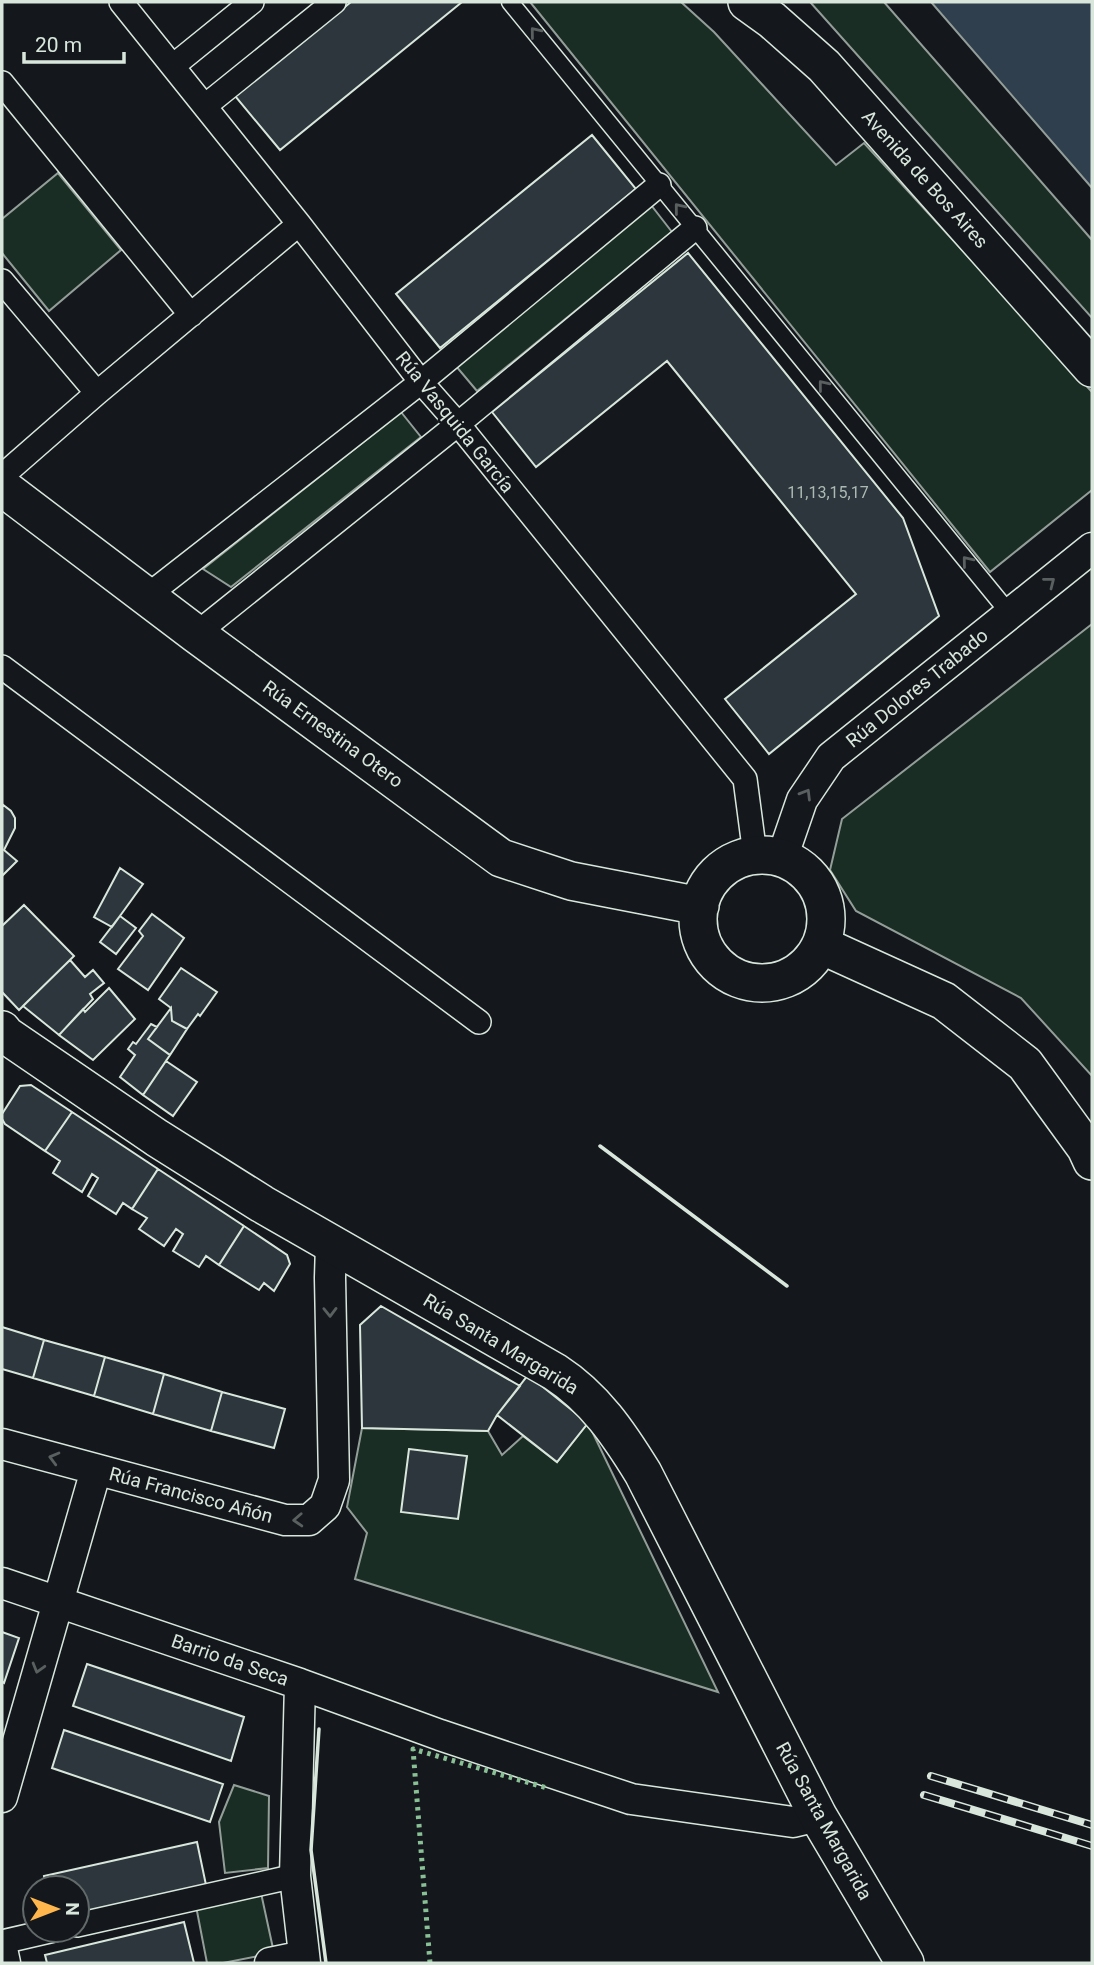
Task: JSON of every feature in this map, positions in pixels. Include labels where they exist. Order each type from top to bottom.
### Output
[{"type":"street","name":"Rúa Vasquida García","points":[[121,2],[299,224],[421,382],[746,779],[768,856]]},
{"type":"street","points":[[173,66],[252,2]]},
{"type":"street","points":[[205,106],[334,2]]},
{"type":"street","name":"Avenida de Bos Aires","points":[[747,2],[772,20],[824,66],[1092,368]]},
{"type":"street","points":[[2,83],[191,315]]},
{"type":"street","points":[[147,596],[421,382],[659,185]]},
{"type":"street","points":[[2,476],[299,224]]},
{"type":"street","points":[[196,634],[458,424],[695,228]]},
{"type":"street","points":[[2,281],[97,393]]},
{"type":"street","name":"Rúa Ernestina Otero","points":[[2,487],[196,634],[501,858],[571,881],[700,906]]},
{"type":"street","name":"Rúa Dolores Trabado","points":[[768,856],[831,757],[1092,548]]},
{"type":"street","points":[[2,667],[479,1022]]},
{"type":"street","points":[[768,856],[800,867],[816,883],[824,902],[827,923],[821,944],[810,962],[794,975],[774,982],[753,982],[734,976],[717,964],[705,947],[699,927],[700,906],[707,887],[719,872],[736,861],[768,856]]},
{"type":"street","points":[[821,944],[944,1001],[1025,1064],[1086,1148],[1092,1161]]},
{"type":"street","name":"Rúa Santa Margarida","points":[[3,1036],[157,1138],[331,1244],[571,1382],[604,1415],[620,1435],[643,1473],[818,1816],[905,1963]]},
{"type":"street","name":"Rúa Francisco Añón","points":[[2,1444],[285,1520],[309,1520],[325,1506],[334,1480],[331,1244]]},
{"type":"street","points":[[2,1797],[96,1470]]},
{"type":"street","name":"Barrio da Seca","points":[[2,1583],[300,1684],[295,1876],[305,1960],[270,1963]]},
{"type":"street","points":[[300,1684],[440,1735],[631,1799],[793,1822],[818,1816]]},
{"type":"street","points":[[91,1922],[295,1876]]},
{"type":"street","points":[[2,1942],[21,1938]]},
{"type":"street","points":[[2,1948],[5,1963]]},
{"type":"lane","points":[[510,2],[1010,614]]},
{"type":"green space","points":[[530,2],[681,2],[714,32],[836,165],[864,143],[1092,392],[1092,490],[990,572]]},
{"type":"green space","points":[[810,2],[884,2],[1092,240],[1092,318]]},
{"type":"green space","points":[[58,173],[121,250],[49,311],[2,253],[2,219]]},
{"type":"green space","points":[[651,205],[672,232],[477,391],[455,365]]},
{"type":"green space","points":[[401,412],[421,437],[231,587],[203,569]]},
{"type":"green space","points":[[1092,624],[1092,1076],[1021,998],[856,911],[830,870],[842,819]]},
{"type":"green space","points":[[588,1423],[718,1692],[355,1579],[367,1533],[347,1507],[362,1428],[488,1431],[502,1455],[523,1436],[557,1462]]},
{"type":"green space","points":[[234,1785],[269,1796],[268,1868],[225,1873],[219,1822]]},
{"type":"green space","points":[[261,1893],[274,1953],[223,1963],[207,1963],[196,1906]]},
{"type":"water","points":[[931,2],[1092,2],[1092,188]]},
{"type":"building","points":[[351,2],[462,2],[280,150],[235,96]]},
{"type":"building","points":[[592,135],[636,189],[440,348],[396,294]]},
{"type":"building","points":[[688,253],[903,518],[939,616],[769,754],[725,699],[856,594],[667,361],[536,467],[492,412]]},
{"type":"building","points":[[2,804],[15,818],[15,828],[4,850],[17,861],[2,876]]},
{"type":"building","points":[[120,868],[143,884],[112,927],[94,917]]},
{"type":"building","points":[[24,905],[74,956],[19,1010],[2,992],[2,926]]},
{"type":"building","points":[[152,914],[184,938],[148,990],[118,969],[143,936],[139,931]]},
{"type":"building","points":[[120,916],[136,928],[116,954],[100,942]]},
{"type":"building","points":[[70,960],[85,977],[93,970],[104,983],[90,994],[93,999],[59,1035],[23,1006]]},
{"type":"building","points":[[181,968],[217,992],[187,1029],[172,1021],[171,1008],[159,999]]},
{"type":"building","points":[[109,988],[135,1019],[93,1060],[59,1035],[83,1009],[85,1012]]},
{"type":"building","points":[[171,1008],[172,1021],[187,1029],[170,1055],[148,1039]]},
{"type":"building","points":[[151,1024],[157,1027],[148,1039],[170,1055],[143,1095],[120,1077],[135,1055],[128,1049],[133,1042],[136,1044]]},
{"type":"building","points":[[166,1061],[197,1082],[173,1116],[143,1095]]},
{"type":"building","points":[[31,1085],[72,1112],[45,1151],[5,1124],[2,1119],[2,1114],[20,1086]]},
{"type":"building","points":[[72,1112],[158,1169],[132,1209],[123,1203],[116,1214],[88,1196],[98,1178],[92,1174],[82,1192],[53,1173],[60,1161],[45,1151]]},
{"type":"building","points":[[158,1169],[244,1226],[219,1265],[206,1256],[199,1267],[173,1251],[183,1234],[176,1229],[164,1246],[139,1229],[147,1218],[132,1209]]},
{"type":"building","points":[[244,1226],[287,1255],[290,1264],[274,1291],[264,1283],[259,1290],[219,1265]]},
{"type":"building","points":[[381,1306],[520,1386],[488,1431],[362,1428],[360,1325]]},
{"type":"building","points":[[2,1327],[44,1340],[33,1378],[2,1369]]},
{"type":"building","points":[[44,1340],[105,1357],[94,1396],[33,1378]]},
{"type":"building","points":[[105,1357],[164,1374],[153,1414],[94,1396]]},
{"type":"building","points":[[164,1374],[222,1392],[211,1431],[153,1414]]},
{"type":"building","points":[[528,1375],[588,1423],[557,1462],[497,1415]]},
{"type":"building","points":[[222,1392],[285,1409],[274,1448],[211,1431]]},
{"type":"building","points":[[409,1449],[467,1456],[458,1519],[401,1512]]},
{"type":"building","points":[[2,1632],[19,1638],[4,1683],[2,1682]]},
{"type":"building","points":[[87,1664],[244,1717],[231,1761],[73,1706]]},
{"type":"building","points":[[64,1730],[223,1784],[210,1822],[52,1768]]},
{"type":"building","points":[[197,1842],[206,1885],[91,1911],[91,1874],[53,1874]]},
{"type":"building","points":[[184,1922],[194,1963],[47,1963],[45,1955]]},
{"type":"railway","points":[[931,1776],[1092,1825]]},
{"type":"railway","points":[[924,1795],[1092,1846]]},
{"type":"hedge","points":[[430,1963],[413,1749],[547,1788]]},
{"type":"wall","points":[[600,1146],[787,1286]]},
{"type":"wall","points":[[319,1729],[311,1850],[326,1963]]}]
